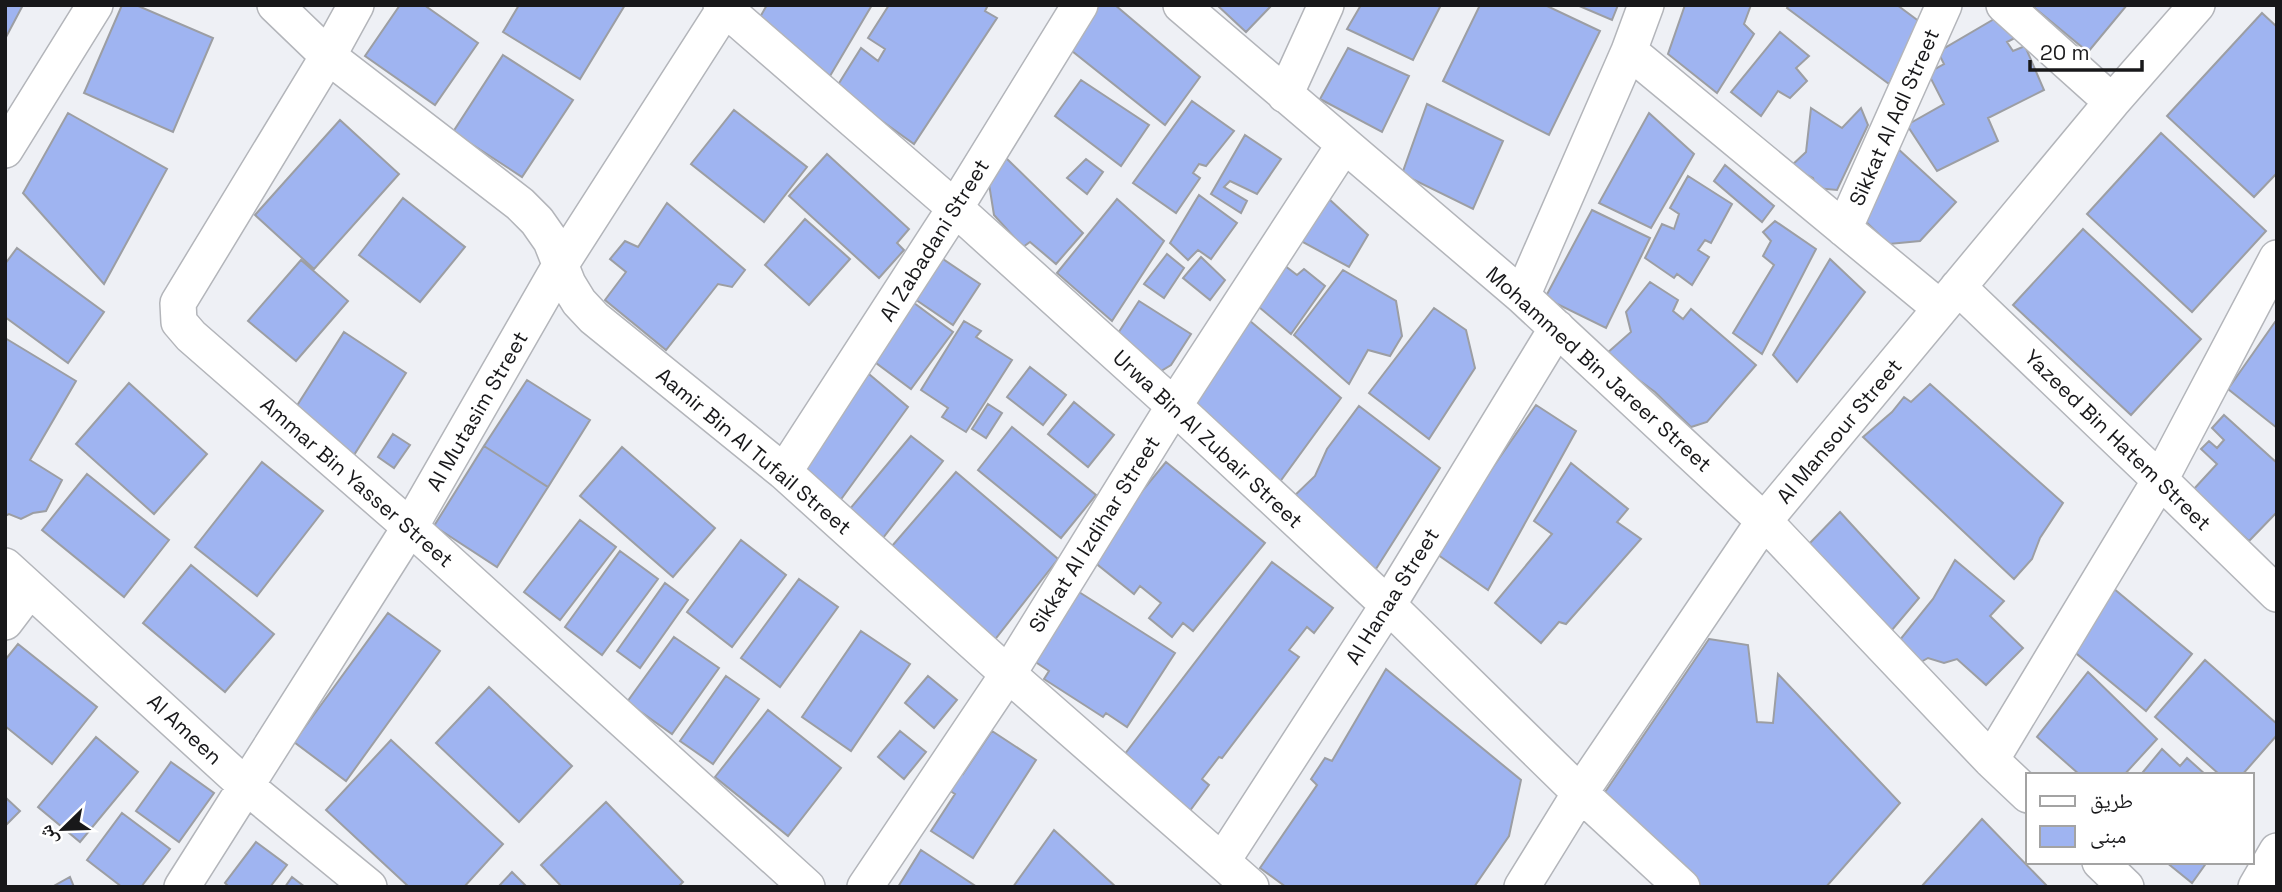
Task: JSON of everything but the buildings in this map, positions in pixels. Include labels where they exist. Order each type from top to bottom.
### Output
[{"type":"street","points":[[5,150],[95,5]]},
{"type":"street","name":"Aamir Bin Al Tufail Street","points":[[275,5],[328,56],[520,204],[537,221],[551,241],[574,293],[594,318],[785,472],[1008,674],[1251,887]]},
{"type":"street","name":"Ammar Bin Yasser Street","points":[[356,5],[328,56],[178,303],[179,322],[191,336],[410,527],[807,887]]},
{"type":"street","name":"Al Zabadani Street","points":[[785,472],[955,208],[1080,5]]},
{"type":"street","name":"Mohammed Bin Jareer Street","points":[[1181,5],[1522,296],[1764,521],[1991,760],[2026,793]]},
{"type":"street","points":[[1285,95],[1326,5]]},
{"type":"street","points":[[1522,296],[1629,51],[1646,5]]},
{"type":"street","name":"Sikkat Al Adl Street","points":[[1844,229],[1944,5]]},
{"type":"street","points":[[2004,5],[2112,102]]},
{"type":"street","name":"Al Mansour Street","points":[[1522,887],[1580,793],[1764,521],[2112,102],[2197,5]]},
{"type":"street","name":"Urwa Bin Al Zubair Street","points":[[724,6],[955,208],[1174,406],[1388,605],[1580,793],[1682,887]]},
{"type":"street","name":"Al Mutasim Street","points":[[181,887],[410,527],[561,264],[724,6]]},
{"type":"street","name":"Yazeed Bin Hatem Street","points":[[1629,51],[1844,229],[1949,298],[2160,480],[2277,594]]},
{"type":"street","name":"Sikkat Al Izdihar Street","points":[[865,887],[1008,674],[1174,406],[1343,145]]},
{"type":"street","points":[[1991,760],[2160,480],[2277,257]]},
{"type":"street","name":"Al Hanaa Street","points":[[1223,860],[1388,605],[1557,328]]},
{"type":"street","points":[[5,622],[17,578]]},
{"type":"street","name":"Al Ameen","points":[[17,578],[246,786],[369,887]]},
{"type":"street","points":[[2256,887],[2277,851]]},
{"type":"street","points":[[2102,864],[2126,887]]}]
